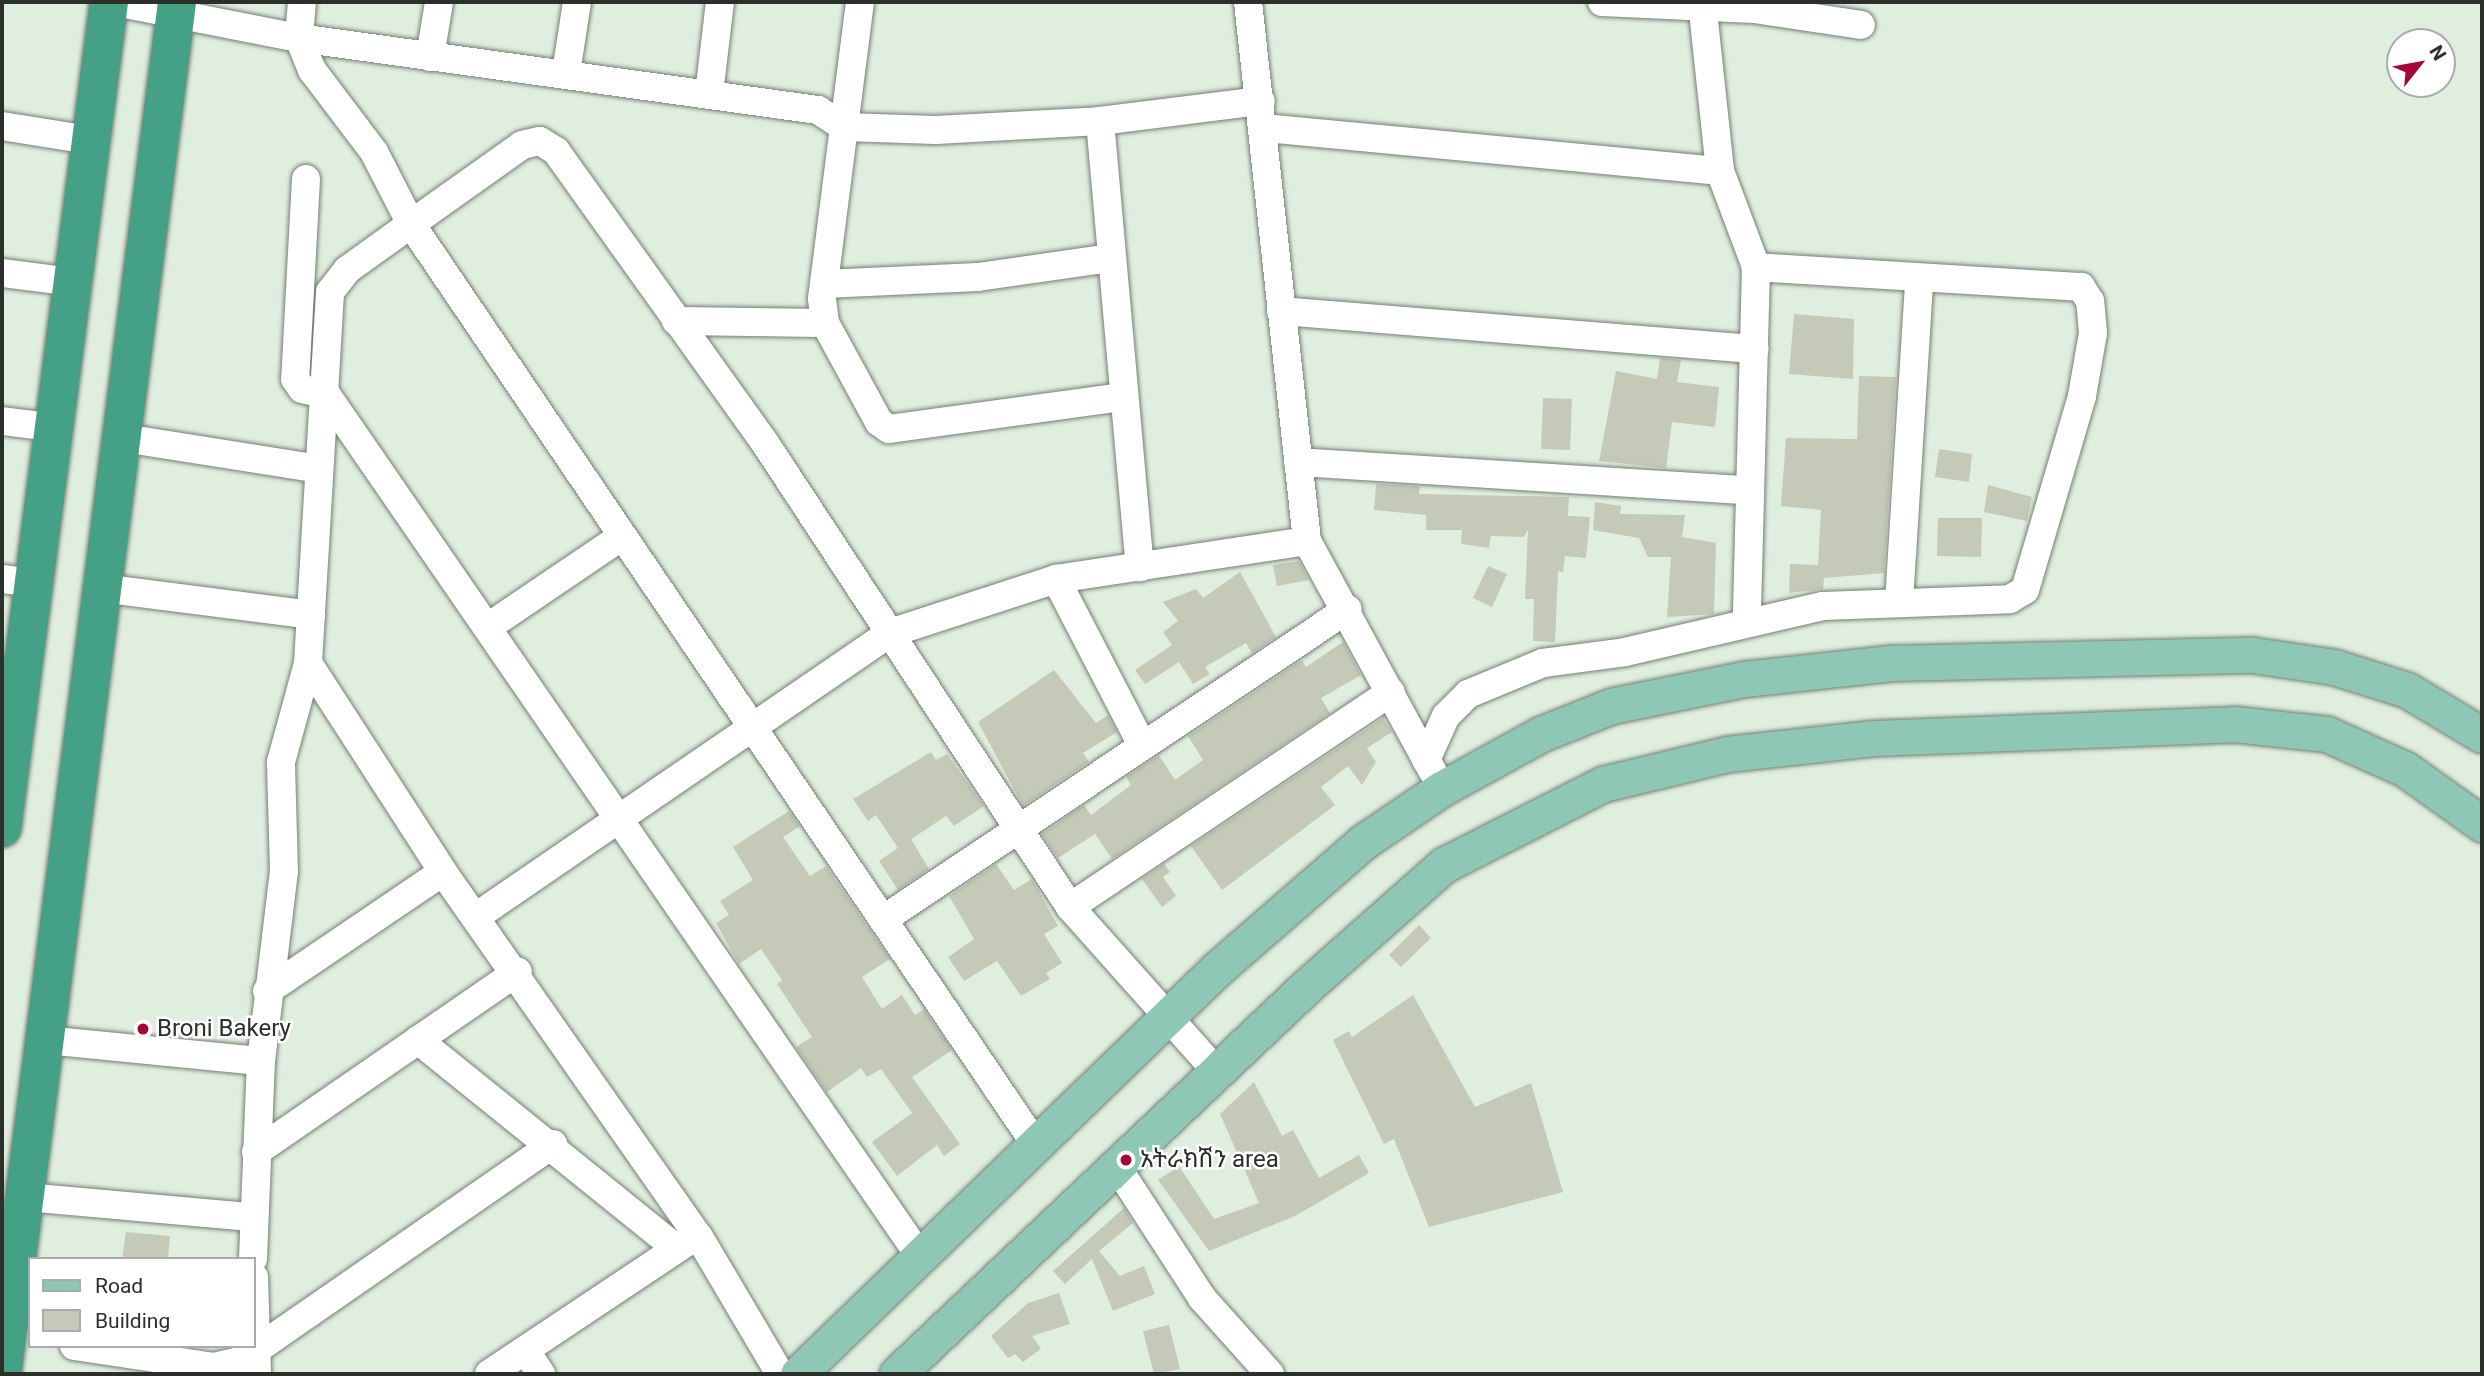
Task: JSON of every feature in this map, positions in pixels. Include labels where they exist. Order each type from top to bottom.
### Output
[{"type":"highway","points":[[2,828],[18,581],[50,427],[73,282],[89,140],[109,2]]},
{"type":"highway","points":[[2,1374],[18,1338],[26,1197],[101,588],[124,438],[176,9]]},
{"type":"main road","points":[[798,1374],[1168,1014],[1363,842],[1434,775],[1611,706],[1744,679],[1891,663],[2149,655],[2253,655],[2334,667],[2407,690],[2482,735]]},
{"type":"main road","points":[[897,1374],[1119,1170],[1217,1072],[1444,864],[1524,819],[1615,780],[1727,754],[1875,738],[2160,724],[2327,734],[2405,769],[2482,824]]},
{"type":"street","points":[[115,2],[176,9],[299,38],[818,110],[844,127],[936,130],[1262,115],[1720,171]]},
{"type":"street","points":[[302,2],[299,38],[312,69],[374,152],[411,223],[621,537],[887,917],[1034,1142]]},
{"type":"street","points":[[430,57],[439,2]]},
{"type":"street","points":[[566,73],[577,2]]},
{"type":"street","points":[[709,94],[720,2]]},
{"type":"street","points":[[860,2],[824,284],[825,323],[889,429],[1124,397]]},
{"type":"street","points":[[1248,2],[1307,541],[1348,609],[1434,775]]},
{"type":"street","points":[[1602,2],[1754,9],[1861,25]]},
{"type":"street","points":[[1701,7],[1720,171],[1756,267],[1748,490],[1747,621]]},
{"type":"street","points":[[1100,121],[1110,258],[1140,567]]},
{"type":"street","points":[[2,126],[89,140]]},
{"type":"street","points":[[253,1257],[251,1217],[261,1061],[267,991],[284,872],[281,762],[308,663],[330,292],[347,270],[411,223],[522,145],[540,141],[556,151],[676,321],[890,634],[1070,907],[1217,1072]]},
{"type":"street","points":[[306,179],[295,379],[302,389],[326,394],[919,1255]]},
{"type":"street","points":[[824,284],[978,276],[1110,258]]},
{"type":"street","points":[[1434,775],[1447,716],[1468,694],[1543,663],[1625,652],[1747,621],[1823,606],[1899,601],[2010,599],[2025,590],[2049,524],[2092,333],[2090,302],[2081,287],[1919,281],[1756,267]]},
{"type":"street","points":[[2,273],[73,282]]},
{"type":"street","points":[[1899,601],[1919,281]]},
{"type":"street","points":[[1281,311],[1754,349]]},
{"type":"street","points":[[676,321],[825,323]]},
{"type":"street","points":[[2,421],[50,427]]},
{"type":"street","points":[[124,438],[319,469]]},
{"type":"street","points":[[1298,463],[1748,490]]},
{"type":"street","points":[[488,627],[621,537]]},
{"type":"street","points":[[477,916],[890,634],[1056,579],[1307,541]]},
{"type":"street","points":[[1056,579],[1142,745]]},
{"type":"street","points":[[101,588],[311,615]]},
{"type":"street","points":[[887,917],[1016,828],[1348,609]]},
{"type":"street","points":[[308,663],[443,872],[518,971],[686,1242],[780,1374]]},
{"type":"street","points":[[1070,907],[1391,692]]},
{"type":"street","points":[[267,991],[443,872]]},
{"type":"street","points":[[256,1152],[518,971]]},
{"type":"street","points":[[45,1040],[261,1061]]},
{"type":"street","points":[[418,1040],[686,1242]]},
{"type":"street","points":[[87,1348],[214,1367],[240,1361],[257,1361],[553,1144]]},
{"type":"street","points":[[1119,1170],[1202,1298],[1270,1374]]},
{"type":"street","points":[[26,1197],[251,1217]]},
{"type":"street","points":[[489,1374],[686,1242]]},
{"type":"street","points":[[256,1333],[257,1361]]},
{"type":"street","points":[[525,1350],[541,1374]]},
{"type":"building","points":[[1794,314],[1854,319],[1853,379],[1789,374]]},
{"type":"building","points":[[1660,358],[1681,360],[1677,382],[1719,387],[1715,427],[1672,422],[1666,468],[1599,461],[1616,371],[1657,379]]},
{"type":"building","points":[[1859,376],[1896,377],[1884,573],[1824,578],[1823,589],[1789,593],[1790,564],[1818,565],[1821,510],[1781,506],[1786,438],[1857,439]]},
{"type":"building","points":[[1543,398],[1572,399],[1570,450],[1541,449]]},
{"type":"building","points":[[1939,449],[1972,454],[1969,482],[1935,477]]},
{"type":"building","points":[[1376,484],[1420,486],[1419,494],[1569,497],[1568,516],[1590,517],[1586,558],[1565,556],[1563,572],[1558,571],[1555,642],[1533,641],[1534,599],[1525,599],[1528,529],[1524,537],[1491,536],[1489,548],[1461,544],[1462,530],[1426,530],[1426,515],[1374,510]]},
{"type":"building","points":[[1988,485],[2032,497],[2027,521],[1984,512]]},
{"type":"building","points":[[1595,502],[1621,506],[1620,514],[1685,515],[1682,537],[1716,543],[1714,614],[1667,617],[1671,557],[1648,557],[1639,538],[1593,530]]},
{"type":"building","points":[[1938,518],[1982,518],[1981,557],[1937,556]]},
{"type":"building","points":[[1299,561],[1309,580],[1277,586],[1273,565]]},
{"type":"building","points":[[1488,566],[1507,574],[1492,607],[1473,598]]},
{"type":"building","points":[[1240,572],[1276,637],[1252,653],[1246,643],[1205,667],[1210,674],[1193,684],[1179,662],[1145,684],[1135,670],[1172,645],[1163,632],[1178,621],[1163,602],[1196,589],[1203,598]]},
{"type":"building","points":[[1343,642],[1361,675],[1321,698],[1330,713],[1112,859],[1095,834],[1058,858],[1042,834],[1084,805],[1091,815],[1131,785],[1126,777],[1159,755],[1175,780],[1203,760],[1188,736],[1302,660],[1306,667]]},
{"type":"building","points":[[1054,670],[1096,723],[1108,715],[1117,732],[1083,753],[1089,762],[1023,806],[978,722]]},
{"type":"building","points":[[1383,718],[1392,732],[1367,748],[1376,762],[1362,785],[1348,766],[1321,787],[1335,805],[1222,890],[1191,846]]},
{"type":"building","points":[[931,752],[936,760],[947,754],[984,806],[954,826],[946,816],[898,848],[876,815],[868,821],[853,799]]},
{"type":"building","points":[[789,811],[800,826],[783,837],[810,876],[826,866],[890,959],[862,977],[882,1009],[902,995],[915,1015],[924,1009],[952,1050],[912,1077],[960,1144],[944,1156],[937,1145],[897,1176],[872,1142],[912,1113],[881,1069],[867,1077],[861,1068],[827,1092],[796,1047],[812,1037],[777,984],[782,980],[761,949],[739,964],[716,923],[729,915],[720,901],[753,880],[733,847]]},
{"type":"building","points":[[911,839],[929,869],[898,890],[879,861]]},
{"type":"building","points":[[996,864],[1014,890],[1032,879],[1058,926],[1044,934],[1062,963],[1046,973],[1050,979],[1021,996],[997,961],[964,981],[948,957],[974,939],[949,896]]},
{"type":"building","points":[[1164,864],[1170,872],[1163,877],[1176,896],[1162,907],[1142,879]]},
{"type":"building","points":[[1419,925],[1431,938],[1401,967],[1389,955]]},
{"type":"building","points":[[1413,995],[1475,1107],[1531,1083],[1563,1192],[1429,1227],[1394,1139],[1384,1144],[1333,1040],[1349,1031],[1352,1037]]},
{"type":"building","points":[[1254,1082],[1282,1136],[1293,1130],[1319,1178],[1359,1155],[1369,1173],[1295,1216],[1209,1251],[1158,1180],[1179,1166],[1214,1219],[1259,1203],[1220,1114]]},
{"type":"building","points":[[1124,1208],[1133,1223],[1099,1251],[1120,1276],[1144,1266],[1155,1294],[1113,1311],[1092,1259],[1065,1284],[1053,1271]]},
{"type":"building","points":[[126,1232],[170,1236],[168,1257],[122,1257]]},
{"type":"building","points":[[1059,1293],[1070,1324],[1032,1336],[1041,1349],[1023,1362],[1015,1354],[1008,1358],[991,1336],[1028,1303]]},
{"type":"building","points":[[1169,1325],[1180,1369],[1154,1374],[1143,1331]]},
{"type":"place","name":"Broni Bakery","points":[[143,1029]]},
{"type":"place","name":"አትራክሽን area","points":[[1126,1160]]}]
